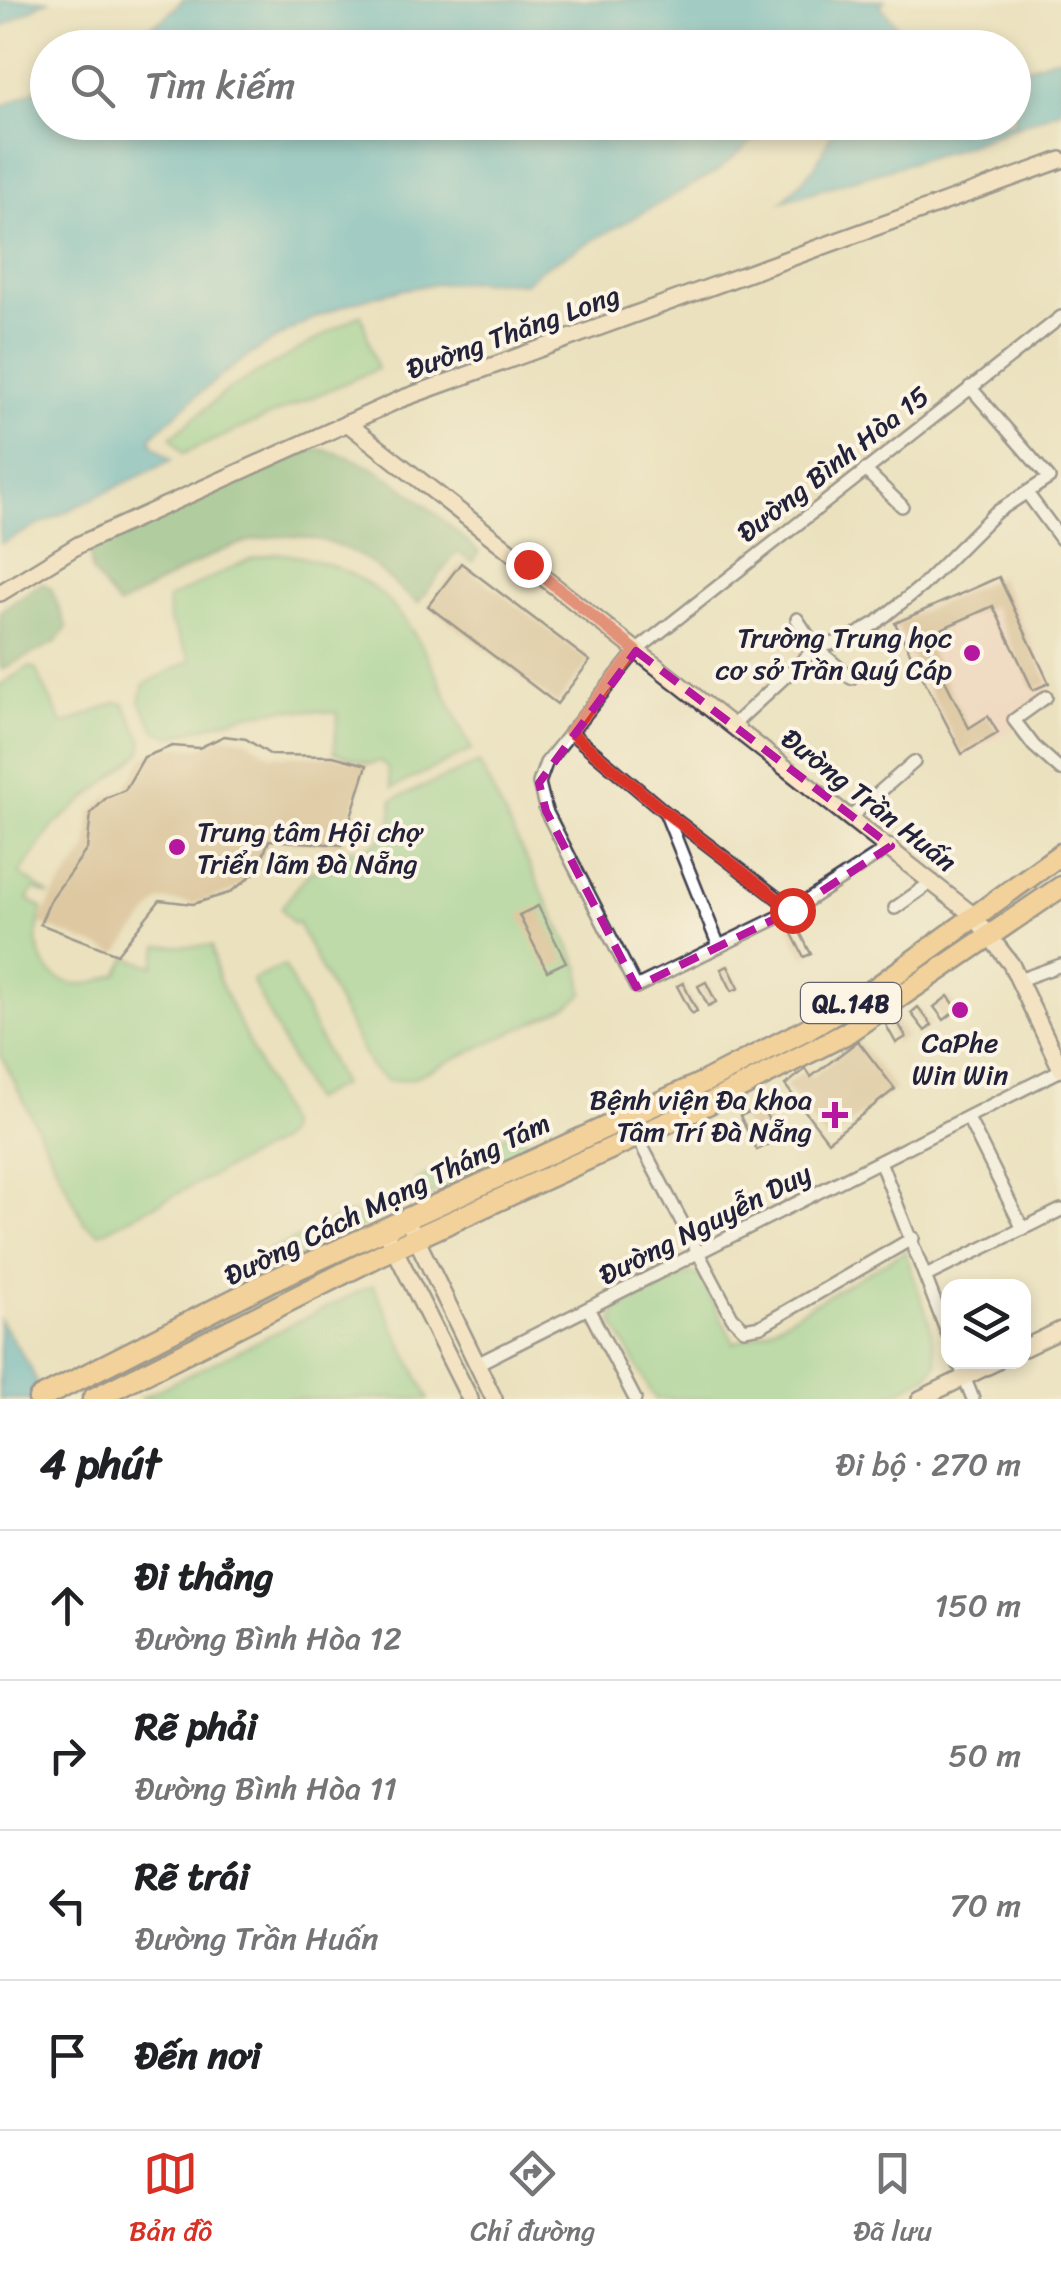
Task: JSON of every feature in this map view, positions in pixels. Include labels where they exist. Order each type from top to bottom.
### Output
[{"type":"highway","name":"Đường Cách Mạng Tháng Tám","points":[[42,1398],[384,1227],[704,1082],[809,1028],[873,990],[1061,854]]},
{"type":"highway","name":"Đường Cách Mạng Tháng Tám","points":[[93,1399],[416,1237],[845,1034],[1061,887]]},
{"type":"street","name":"Đường Thăng Long","points":[[0,593],[80,544],[347,423],[1061,160]]},
{"type":"street","name":"Đường Bình Hòa 15","points":[[718,944],[636,987],[546,811],[539,783],[546,763],[636,651],[1061,317]]},
{"type":"street","points":[[733,725],[816,648],[858,635],[876,622],[922,586],[988,519],[1047,480],[1048,472],[970,387]]},
{"type":"street","name":"Đường Trần Huấn","points":[[347,423],[891,846],[973,915],[991,935],[1019,980],[1061,1070]]},
{"type":"street","points":[[865,470],[902,506]]},
{"type":"street","points":[[1028,493],[1061,539]]},
{"type":"street","points":[[797,620],[816,648],[851,678]]},
{"type":"street","points":[[1046,697],[1014,720],[1034,746],[1061,770]]},
{"type":"street","points":[[570,732],[792,910]]},
{"type":"street","points":[[852,816],[914,762]]},
{"type":"street","points":[[665,812],[718,944],[792,910],[891,846]]},
{"type":"street","points":[[894,908],[932,881]]},
{"type":"street","points":[[1019,980],[1061,965]]},
{"type":"street","name":"Đường Nguyễn Duy","points":[[477,1364],[701,1255],[1061,1070]]},
{"type":"street","points":[[968,1118],[1023,1230]]},
{"type":"street","points":[[636,1136],[732,1317],[744,1329],[761,1326],[913,1238]]},
{"type":"street","points":[[881,1164],[941,1314]]},
{"type":"street","points":[[928,1275],[1061,1210]]},
{"type":"street","points":[[406,1217],[494,1399]]},
{"type":"street","points":[[384,1227],[470,1399]]},
{"type":"street","points":[[589,1310],[635,1399]]},
{"type":"street","points":[[1031,1345],[1061,1330]]},
{"type":"street","points":[[920,1399],[961,1370],[973,1399]]},
{"type":"highlighted area","points":[[636,651],[891,846],[793,910],[636,987],[546,811],[539,783]]},
{"type":"shaded area","name":"Trường Trung học cơ sở Trần Quý Cáp","points":[[1000,574],[1053,683],[1044,695],[1010,715],[1017,727],[962,759],[890,623]]},
{"type":"green space","points":[[361,314],[377,369],[183,454],[171,437],[229,389]]},
{"type":"green space","points":[[312,448],[337,453],[382,473],[479,552],[472,562],[457,552],[418,603],[365,559],[331,543],[298,536],[267,537],[237,545],[118,606],[92,572],[90,549]]},
{"type":"green space","points":[[278,553],[321,562],[356,577],[383,596],[422,647],[472,750],[392,788],[387,767],[380,761],[370,764],[334,752],[338,713],[284,709],[248,714],[171,737],[156,731],[140,702],[143,685],[191,660],[169,620],[168,599],[250,559]]},
{"type":"green space","points":[[42,583],[51,588],[67,628],[56,642],[0,670],[0,611]]},
{"type":"green space","points":[[29,667],[35,668],[63,725],[117,702],[124,704],[143,741],[141,753],[54,825],[20,874],[50,895],[34,889],[28,899],[43,909],[38,945],[46,967],[65,981],[88,983],[118,974],[127,958],[154,966],[159,946],[212,946],[218,978],[287,1125],[286,1135],[278,1142],[100,1233],[85,1224],[0,1053],[0,685]]},
{"type":"green space","points":[[479,763],[580,968],[583,994],[567,1007],[411,1079],[388,1081],[371,1068],[297,922],[293,924],[281,908],[311,870],[330,871],[339,849],[362,849],[380,840],[390,824],[392,800]]},
{"type":"green space","points":[[284,965],[342,1085],[311,1100],[252,980]]},
{"type":"green space","points":[[513,1132],[534,1144],[416,1201],[416,1180]]},
{"type":"green space","points":[[351,1213],[370,1222],[253,1282],[260,1256]]},
{"type":"green space","points":[[905,1251],[929,1321],[937,1364],[927,1377],[882,1399],[655,1399],[613,1322],[615,1311],[690,1273],[700,1275],[734,1343],[764,1332]]},
{"type":"green space","points":[[373,1285],[429,1399],[139,1399]]},
{"type":"water","points":[[0,0],[48,0],[0,28]]},
{"type":"water","points":[[183,0],[885,0],[880,5],[901,30],[143,30],[163,19]]},
{"type":"water","points":[[1061,56],[1061,110],[1031,121],[1031,66]]},
{"type":"water","points":[[30,93],[30,140],[754,140],[716,172],[541,269],[525,283],[468,282],[415,287],[366,298],[277,338],[193,398],[152,436],[152,444],[172,460],[0,544],[0,108]]},
{"type":"water","points":[[828,140],[980,140],[783,201],[815,166]]},
{"type":"water","points":[[0,1320],[31,1368],[42,1399],[0,1399]]},
{"type":"building","points":[[461,563],[590,661],[557,704],[428,606]]},
{"type":"building","points":[[999,577],[1049,683],[1033,690],[993,606],[923,637],[969,728],[988,716],[998,733],[962,754],[895,623]]},
{"type":"building","name":"Trung tâm Hội chợ Triển lãm Đà Nẵng","points":[[224,736],[246,739],[271,755],[333,756],[367,765],[342,845],[269,840],[258,869],[244,882],[229,893],[193,904],[160,900],[117,954],[40,924],[51,899],[87,849],[91,813],[106,798],[125,790],[144,757],[172,746],[199,748]]},
{"type":"building","points":[[538,906],[566,962],[547,971],[519,915]]},
{"type":"building","points":[[796,924],[811,954],[804,957],[789,928]]},
{"type":"building","points":[[728,966],[739,988],[732,991],[721,969]]},
{"type":"building","points":[[706,982],[716,1002],[708,1006],[698,986]]},
{"type":"building","points":[[683,983],[697,1011],[692,1014],[677,986]]},
{"type":"building","points":[[948,996],[958,1009],[944,1020],[934,1007]]},
{"type":"building","points":[[918,1007],[932,1025],[925,1031],[911,1013]]},
{"type":"building","points":[[896,1019],[906,1037],[896,1043],[886,1025]]},
{"type":"building","name":"Bệnh viện Đa khoa Tâm Trí Đà Nẵng","points":[[858,1041],[895,1089],[828,1141],[785,1085],[806,1069],[811,1077]]},
{"type":"building","points":[[762,1106],[778,1140],[757,1150],[740,1116]]},
{"type":"place","name":"Trường Trung học cơ sở Trần Quý Cáp","points":[[972,653]]},
{"type":"place","name":"Trung tâm Hội chợ Triển lãm Đà Nẵng","points":[[177,847]]},
{"type":"place","name":"CaPhe Win Win","points":[[960,1010]]},
{"type":"place","name":"Bệnh viện Đa khoa Tâm Trí Đà Nẵng","points":[[835,1115]]},
{"type":"route","points":[[528,564],[636,651],[570,732],[792,910]]}]
